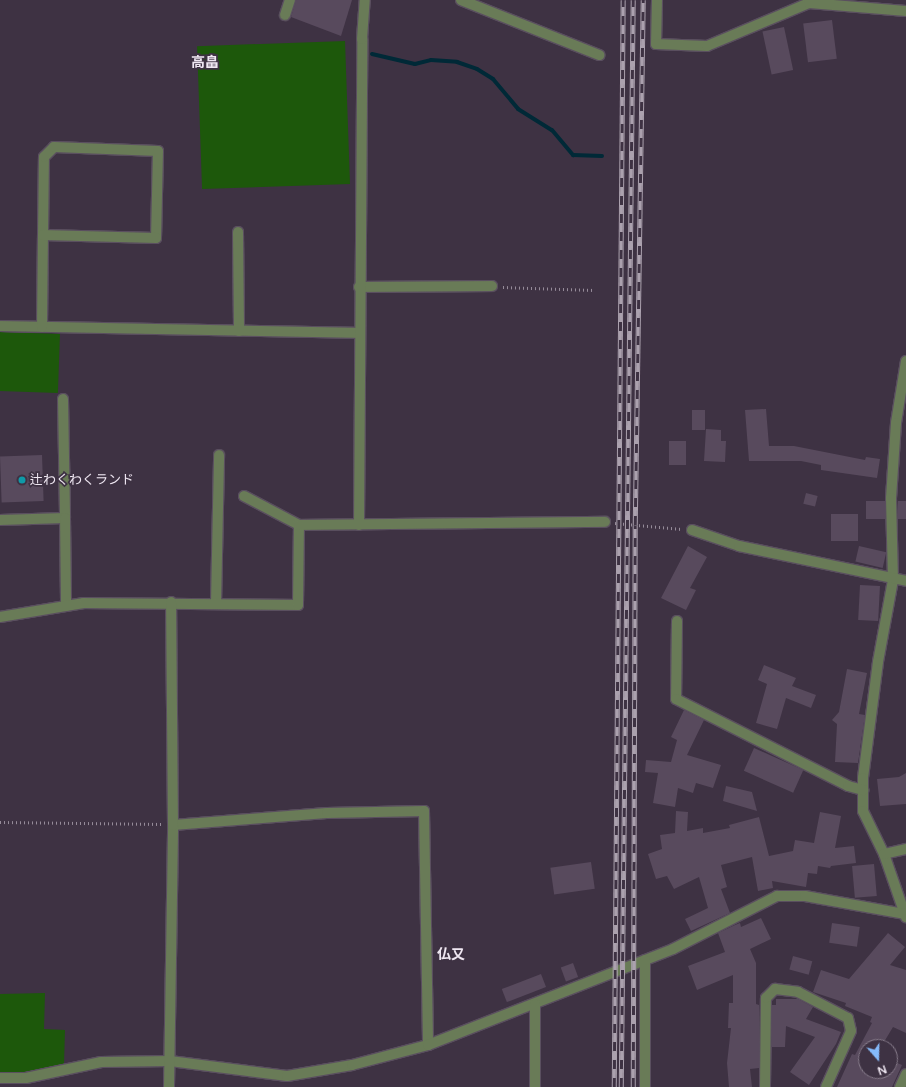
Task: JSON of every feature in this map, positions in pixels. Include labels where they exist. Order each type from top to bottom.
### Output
[{"type":"street","points":[[285,15],[290,0]]},
{"type":"street","points":[[359,525],[362,39],[365,0]]},
{"type":"street","points":[[461,0],[599,55]]},
{"type":"street","points":[[657,0],[656,44],[707,46],[809,3],[906,10]]},
{"type":"street","points":[[42,327],[43,235],[44,157],[54,147],[158,151],[156,238],[43,235]]},
{"type":"street","points":[[238,232],[239,331]]},
{"type":"street","points":[[360,287],[492,286]]},
{"type":"street","points":[[0,326],[360,333]]},
{"type":"street","points":[[0,1078],[26,1078],[101,1062],[170,1061],[287,1076],[352,1065],[428,1045],[535,1004],[672,949],[777,896],[805,896],[905,915],[884,854],[863,811],[863,790],[878,662],[893,580],[891,498],[896,423],[906,361]]},
{"type":"street","points":[[64,399],[66,606]]},
{"type":"street","points":[[216,603],[219,455]]},
{"type":"street","points":[[244,496],[299,525],[605,522]]},
{"type":"street","points":[[0,520],[65,518]]},
{"type":"street","points":[[0,617],[84,602],[171,602],[298,605],[299,525]]},
{"type":"street","points":[[692,530],[739,546],[893,580],[906,581]]},
{"type":"street","points":[[169,1087],[172,825],[171,602]]},
{"type":"street","points":[[677,621],[676,699],[848,786],[863,790]]},
{"type":"street","points":[[172,825],[328,813],[424,811],[428,1045]]},
{"type":"street","points":[[884,854],[906,849]]},
{"type":"street","points":[[644,1087],[645,960]]},
{"type":"street","points":[[765,1087],[766,998],[775,989],[798,992],[848,1018],[851,1031],[826,1087]]},
{"type":"street","points":[[535,1004],[535,1087]]},
{"type":"street","points":[[900,1087],[906,1074]]},
{"type":"path","points":[[492,286],[594,290]]},
{"type":"path","points":[[605,522],[692,530]]},
{"type":"path","points":[[0,822],[172,825]]},
{"type":"green space","points":[[345,41],[350,184],[202,189],[197,46]]},
{"type":"green space","points":[[0,332],[60,334],[58,393],[0,391]]},
{"type":"green space","points":[[45,993],[44,1029],[65,1030],[64,1064],[27,1072],[0,1072],[0,994]]},
{"type":"building","points":[[296,0],[352,0],[341,36],[291,17]]},
{"type":"building","points":[[832,20],[837,59],[808,62],[803,24]]},
{"type":"building","points":[[784,27],[793,70],[772,75],[762,32]]},
{"type":"building","points":[[766,409],[769,446],[794,446],[865,460],[866,457],[880,459],[877,478],[821,470],[821,465],[801,461],[749,461],[745,410]]},
{"type":"building","points":[[692,410],[705,410],[705,430],[692,430]]},
{"type":"building","points":[[706,429],[721,430],[721,441],[726,441],[725,462],[704,461]]},
{"type":"building","points":[[669,441],[686,441],[686,465],[669,465]]},
{"type":"building","name":"辻わくわくランド","points":[[42,455],[44,501],[2,502],[0,456]]},
{"type":"building","points":[[806,493],[818,496],[815,507],[803,504]]},
{"type":"building","points":[[866,501],[885,501],[885,519],[866,519]]},
{"type":"building","points":[[898,501],[906,501],[906,519],[898,519]]},
{"type":"building","points":[[831,514],[858,514],[858,541],[831,541]]},
{"type":"building","points":[[688,546],[707,557],[690,588],[696,590],[686,610],[661,598]]},
{"type":"building","points":[[859,546],[886,552],[883,568],[855,562]]},
{"type":"building","points":[[860,585],[880,586],[878,621],[858,620]]},
{"type":"building","points":[[764,665],[796,678],[792,686],[816,695],[811,708],[786,698],[777,729],[756,723],[767,684],[758,680]]},
{"type":"building","points":[[847,669],[867,673],[859,714],[865,715],[858,763],[835,762],[837,724],[832,720],[839,712]]},
{"type":"building","points":[[684,710],[704,720],[687,755],[721,765],[713,788],[696,783],[693,793],[678,788],[675,807],[653,803],[658,773],[645,772],[646,760],[671,762],[677,740],[671,737]]},
{"type":"building","points":[[754,748],[803,770],[793,793],[744,771]]},
{"type":"building","points":[[906,773],[906,804],[880,806],[877,779],[899,777]]},
{"type":"building","points":[[726,786],[752,792],[757,811],[723,801]]},
{"type":"building","points":[[676,811],[688,812],[687,831],[703,828],[703,833],[730,828],[729,825],[759,817],[769,856],[793,851],[795,840],[814,843],[820,812],[841,816],[835,848],[854,846],[856,863],[831,866],[830,868],[818,866],[817,874],[808,873],[806,887],[772,881],[773,888],[758,891],[752,857],[721,865],[727,887],[721,889],[730,913],[691,931],[685,919],[708,908],[699,877],[674,889],[667,876],[656,879],[648,854],[662,849],[660,835],[675,833]]},
{"type":"building","points":[[591,862],[595,889],[554,894],[550,868]]},
{"type":"building","points":[[874,864],[877,896],[855,898],[852,866]]},
{"type":"building","points":[[761,918],[771,939],[750,949],[756,963],[756,1004],[759,1005],[759,1068],[750,1069],[752,1087],[729,1087],[727,1063],[731,1028],[728,1028],[729,1003],[733,1003],[733,975],[697,990],[688,966],[725,952],[718,933],[740,923],[741,927]]},
{"type":"building","points":[[832,923],[860,927],[857,947],[829,943]]},
{"type":"building","points":[[888,933],[905,947],[890,965],[906,970],[906,1033],[893,1027],[886,1039],[864,1039],[872,1023],[870,1022],[872,1017],[845,1006],[846,1003],[813,992],[821,970],[849,979]]},
{"type":"building","points":[[793,956],[812,961],[809,975],[789,970]]},
{"type":"building","points":[[573,963],[578,977],[566,982],[561,967]]},
{"type":"building","points":[[541,974],[546,987],[507,1002],[502,989]]},
{"type":"building","points":[[776,999],[798,999],[813,1007],[806,1019],[841,1032],[836,1044],[809,1085],[790,1072],[815,1037],[786,1026],[785,1047],[772,1047],[772,1005],[776,1005]]},
{"type":"building","points":[[858,1049],[858,1079],[896,1079],[892,1087],[837,1087],[852,1054],[855,1055]]},
{"type":"building","points":[[898,1063],[902,1065],[898,1074]]},
{"type":"waterway","points":[[372,54],[415,64],[431,60],[457,62],[477,69],[493,79],[518,109],[552,130],[573,155],[602,156]]},
{"type":"railway","points":[[614,1087],[623,0]]},
{"type":"railway","points":[[621,1087],[633,0]]},
{"type":"railway","points":[[633,1087],[635,525],[643,0]]},
{"type":"place","name":"辻わくわくランド","points":[[22,480]]},
{"type":"district","name":"高畠","points":[[205,63]]},
{"type":"district","name":"仏又","points":[[451,955]]}]
